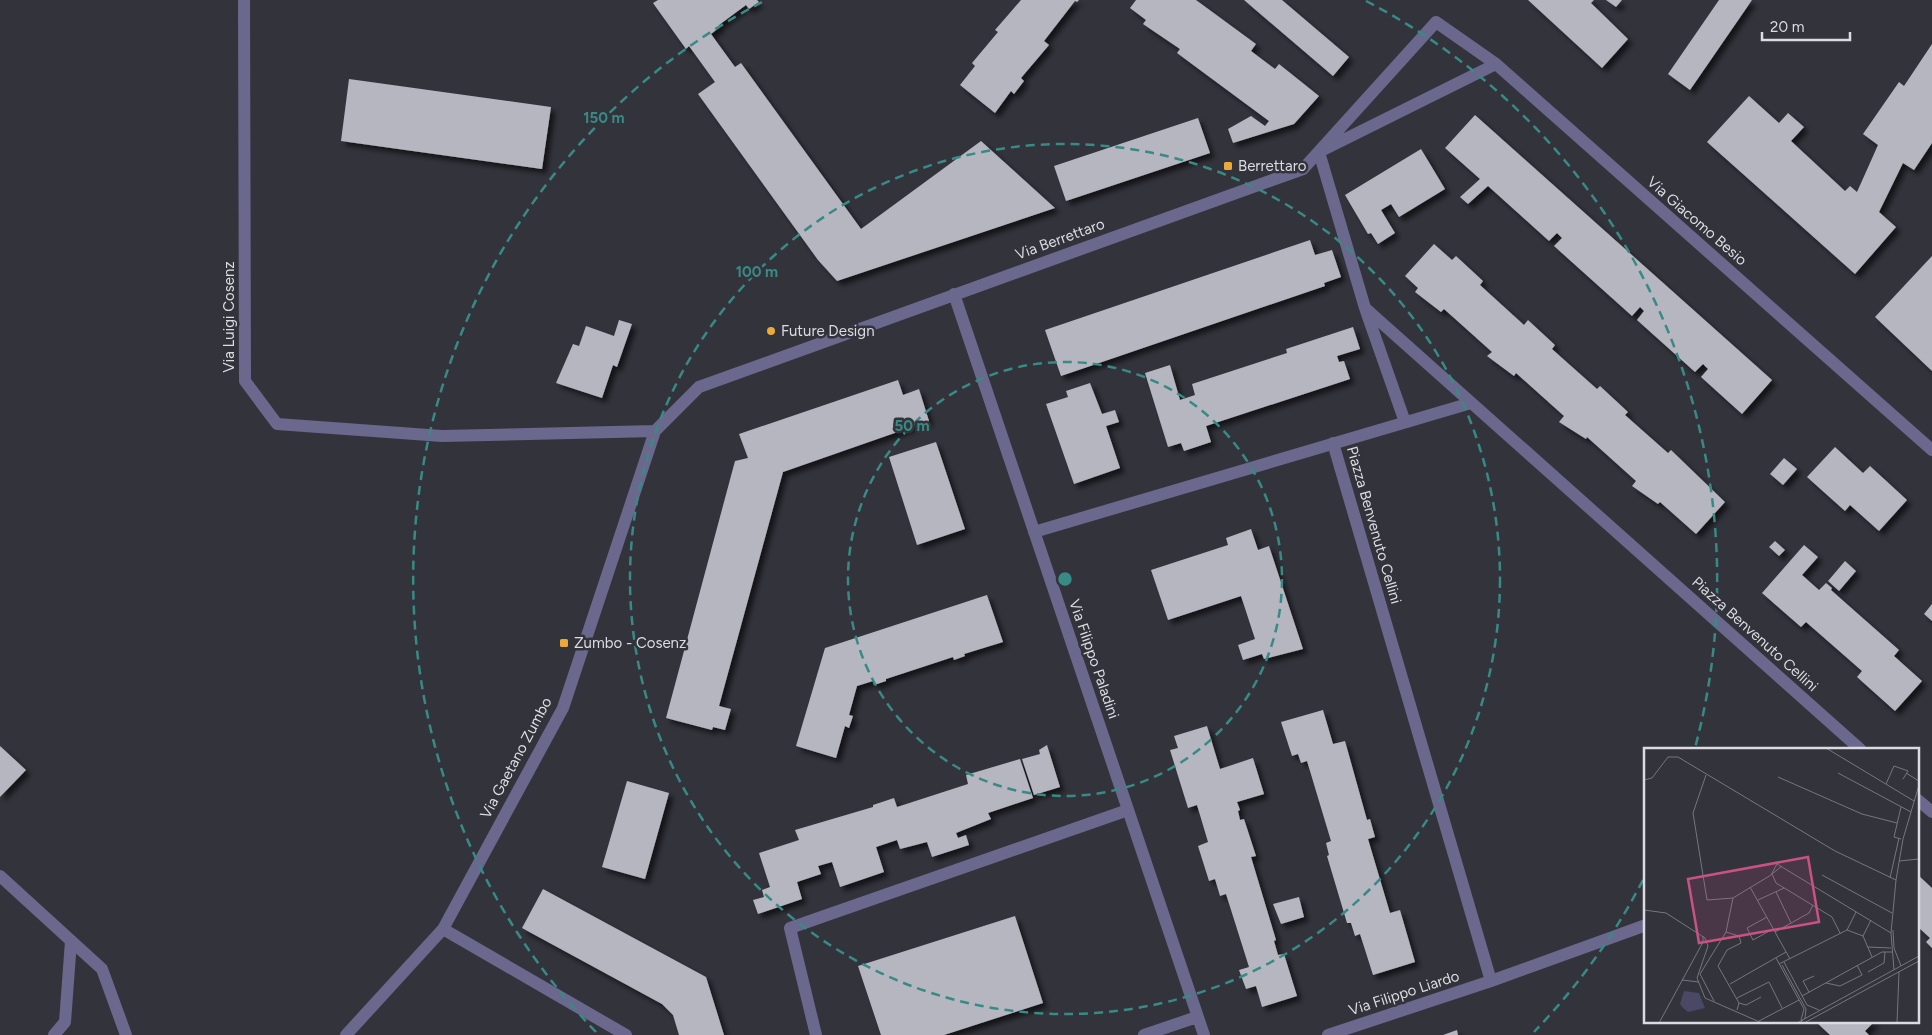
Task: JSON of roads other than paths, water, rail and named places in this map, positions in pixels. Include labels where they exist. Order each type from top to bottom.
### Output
[{"type":"street","name":"Via Luigi Cosenz","points":[[244,0],[245,380],[277,424],[442,436],[656,431]]},
{"type":"street","name":"Via Berrettaro","points":[[656,431],[699,387],[1303,170],[1436,22]]},
{"type":"street","name":"Via Giacomo Besio","points":[[1436,22],[1496,64],[1932,450]]},
{"type":"street","points":[[1405,422],[1365,308],[1319,152],[1496,64]]},
{"type":"street","name":"Via Filippo Paladini","points":[[954,294],[1204,1035]]},
{"type":"street","points":[[1365,308],[1471,403]]},
{"type":"street","name":"Piazza Benvenuto Cellini","points":[[1491,981],[1333,443],[1471,403],[1859,748]]},
{"type":"street","name":"Via Gaetano Zumbo","points":[[346,1035],[443,929],[562,708],[656,431]]},
{"type":"street","points":[[1034,532],[1333,443]]},
{"type":"street","points":[[1920,802],[1932,812]]},
{"type":"street","points":[[816,1035],[790,928],[1128,810]]},
{"type":"street","points":[[0,876],[102,969],[126,1035]]},
{"type":"street","points":[[1491,981],[1644,927]]},
{"type":"street","points":[[443,929],[626,1035]]},
{"type":"street","points":[[54,1035],[65,1022],[71,941]]},
{"type":"street","name":"Via Filippo Liardo","points":[[1328,1035],[1491,981]]},
{"type":"street","points":[[1144,1035],[1197,1017]]},
{"type":"place","name":"Berrettaro","points":[[1228,166]]},
{"type":"place","name":"Future Design","points":[[771,331]]},
{"type":"place","name":"Zumbo - Cosenz","points":[[564,643]]}]
